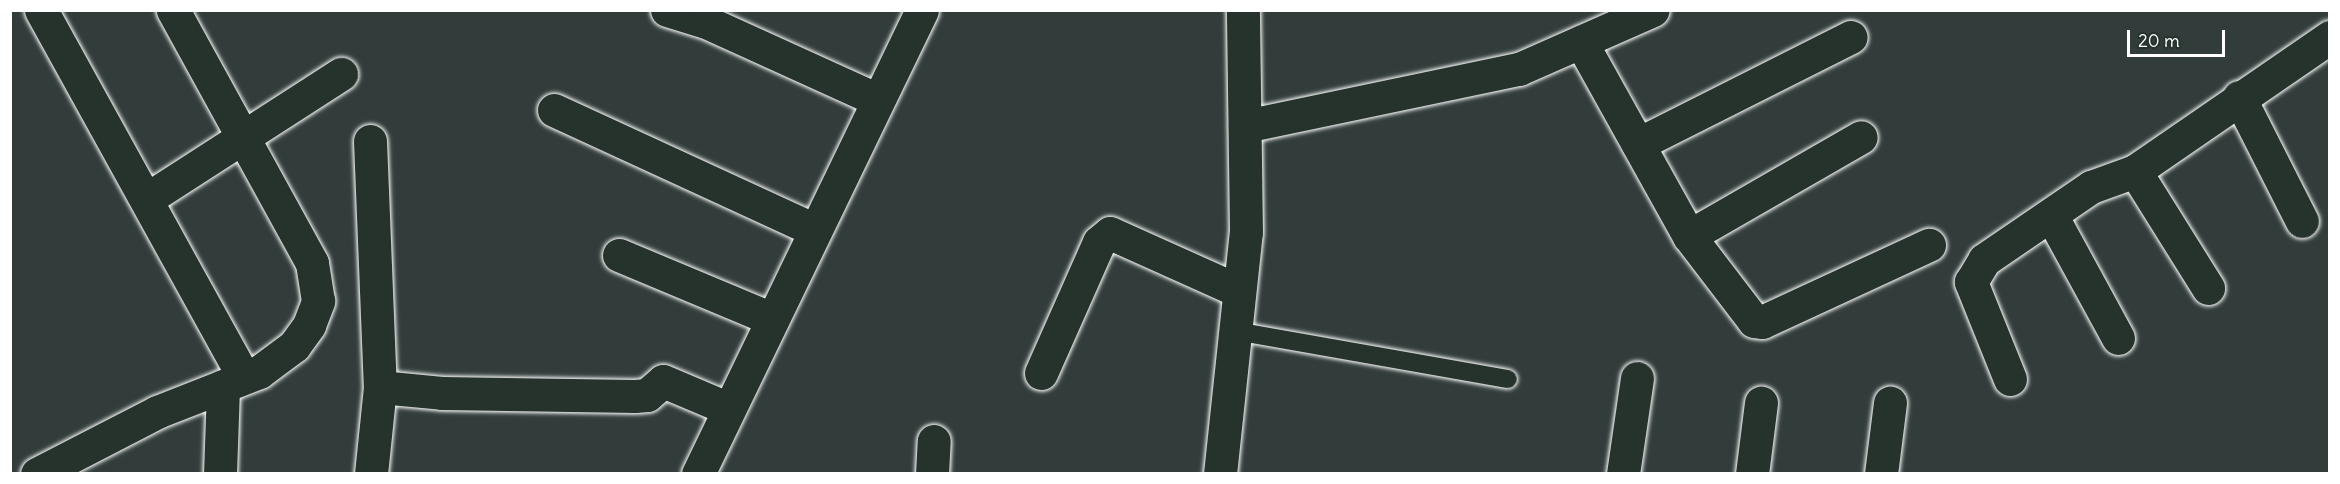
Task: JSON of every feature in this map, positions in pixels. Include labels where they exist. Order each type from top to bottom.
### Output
[{"type":"street","points":[[40,10],[147,199],[233,382],[220,474]]},
{"type":"street","points":[[58,469],[157,412],[259,372],[294,346],[309,325],[318,301],[312,263],[242,141],[172,10]]},
{"type":"street","points":[[667,10],[704,21],[878,100]]},
{"type":"street","points":[[698,474],[727,408],[921,10]]},
{"type":"street","points":[[1220,474],[1246,232],[1243,10]]},
{"type":"street","points":[[1245,126],[1519,69],[1653,10]]},
{"type":"street","points":[[1638,144],[1851,37]]},
{"type":"street","points":[[2010,379],[1971,282],[1984,260],[2091,187],[2135,171],[2239,97],[2330,37]]},
{"type":"street","points":[[1581,42],[1689,236],[1748,316],[1762,322],[1929,245]]},
{"type":"street","points":[[147,199],[242,141],[342,74]]},
{"type":"street","points":[[2239,97],[2302,221]]},
{"type":"street","points":[[554,110],[815,230]]},
{"type":"street","points":[[1689,236],[1861,137]]},
{"type":"street","points":[[370,141],[380,387],[371,474]]},
{"type":"street","points":[[2135,171],[2208,288]]},
{"type":"street","points":[[2050,215],[2118,338]]},
{"type":"street","points":[[1041,373],[1100,242],[1110,233],[1239,291]]},
{"type":"street","points":[[619,255],[772,319]]},
{"type":"street","points":[[1623,474],[1637,378]]},
{"type":"street","points":[[380,387],[442,393],[635,396],[647,395],[663,381],[727,408]]},
{"type":"street","points":[[1752,474],[1761,403]]},
{"type":"street","points":[[1881,474],[1890,404]]},
{"type":"street","points":[[932,474],[934,441]]},
{"type":"lane","points":[[1235,331],[1508,379]]}]
